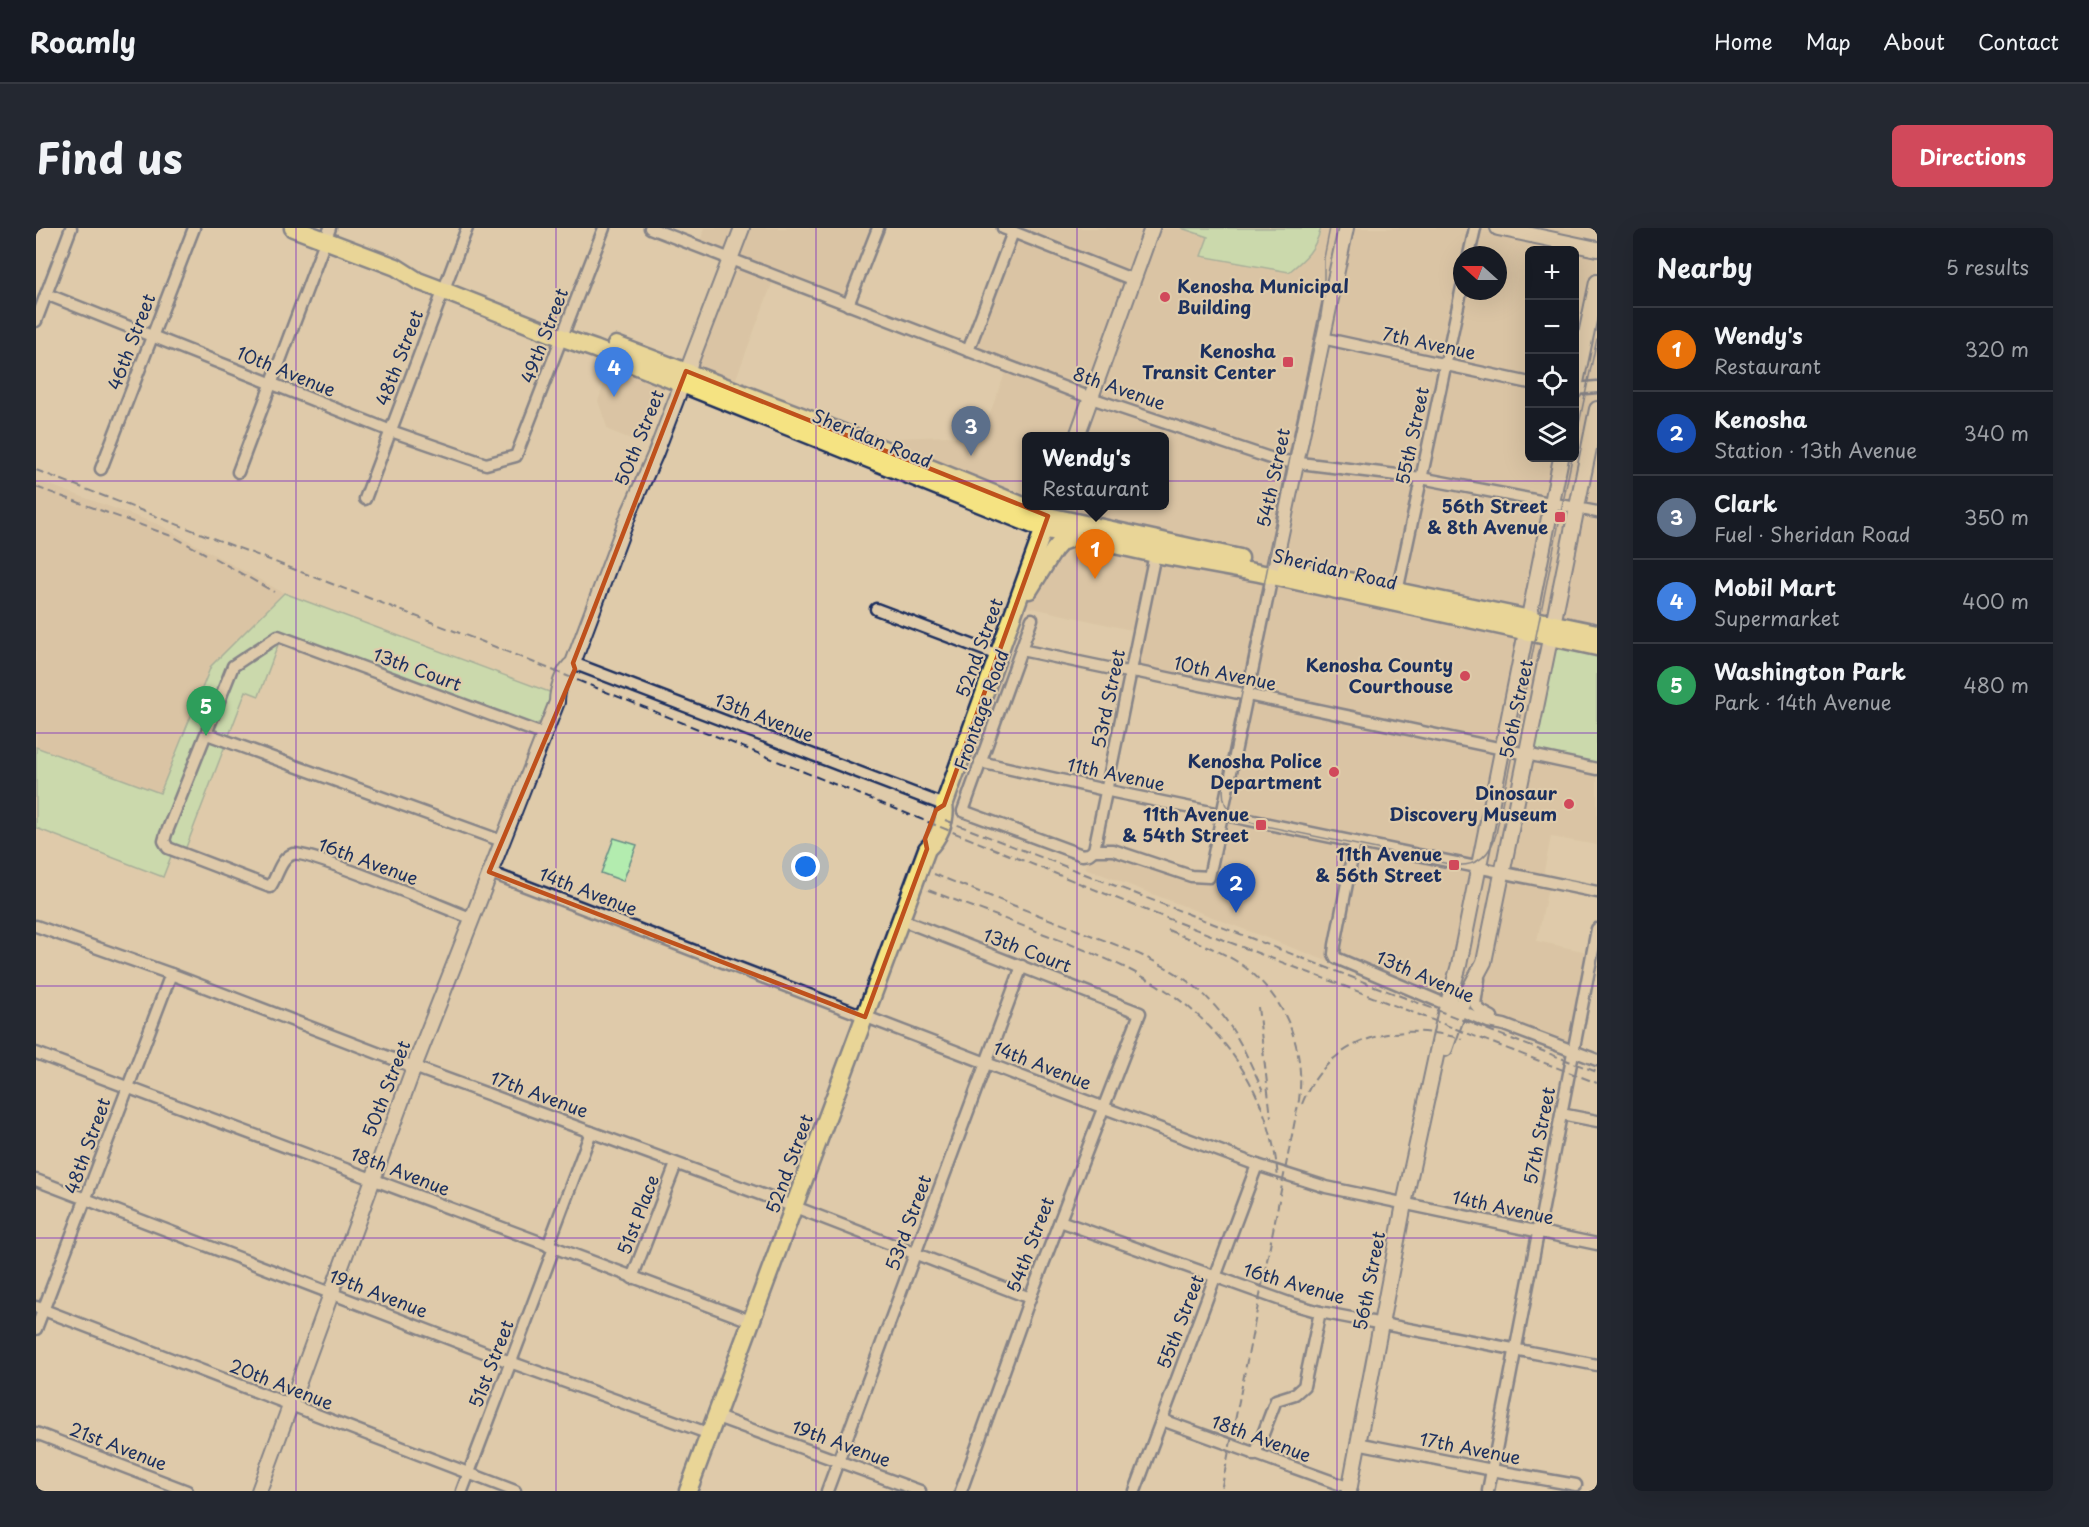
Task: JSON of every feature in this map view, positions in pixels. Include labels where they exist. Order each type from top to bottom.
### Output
[{"type":"main road","name":"Sheridan Road","points":[[293,228],[328,234],[396,267],[420,270],[445,286],[564,333],[1022,507]]},
{"type":"main road","name":"Sheridan Road","points":[[1030,510],[1048,517],[1273,571],[1551,630],[1597,633]]},
{"type":"main road","name":"Sheridan Road","points":[[1048,517],[1074,537],[1155,554],[1397,592],[1527,625]]},
{"type":"main road","name":"52nd Street","points":[[688,1491],[902,920],[927,849],[926,839],[936,810],[944,805],[1048,517]]},
{"type":"main road","points":[[1013,616],[1054,550],[1061,542],[1074,537]]},
{"type":"main road","name":"Sheridan Road","points":[[1551,630],[1597,647]]},
{"type":"street","points":[[36,321],[71,228]]},
{"type":"street","name":"46th Street","points":[[100,469],[194,228]]},
{"type":"street","name":"48th Street","points":[[365,499],[467,228]]},
{"type":"street","name":"49th Street","points":[[516,456],[604,228]]},
{"type":"street","name":"8th Avenue","points":[[650,228],[1091,398],[1276,460],[1421,478],[1597,512]]},
{"type":"street","name":"50th Street","points":[[259,1491],[414,1067],[557,702],[564,697],[575,669],[573,663],[742,228]]},
{"type":"street","points":[[848,304],[878,228]]},
{"type":"street","points":[[1078,432],[1152,228]]},
{"type":"street","name":"54th Street","points":[[1094,850],[1113,850],[1191,876],[1209,877],[1346,228]]},
{"type":"street","points":[[1471,246],[1475,228]]},
{"type":"street","points":[[1498,228],[1597,249]]},
{"type":"street","points":[[968,351],[1008,230],[1134,280]]},
{"type":"street","points":[[238,472],[328,234]]},
{"type":"street","points":[[1579,370],[1597,282]]},
{"type":"street","name":"10th Avenue","points":[[46,294],[391,431],[486,464],[516,456]]},
{"type":"street","name":"55th Street","points":[[1397,592],[1459,300]]},
{"type":"street","name":"7th Avenue","points":[[1322,338],[1525,383]]},
{"type":"street","points":[[1579,389],[1597,387]]},
{"type":"street","name":"56th Street","points":[[1453,1006],[1480,972],[1597,409]]},
{"type":"street","name":"56th Street","points":[[1349,1490],[1404,1204],[1432,1078],[1453,1006],[1476,868],[1559,462]]},
{"type":"street","name":"53rd Street","points":[[1094,850],[1155,554]]},
{"type":"street","points":[[876,609],[998,655]]},
{"type":"street","name":"Frontage Road","points":[[1032,619],[963,812],[1082,855],[1094,850]]},
{"type":"street","name":"13th Court","points":[[207,734],[233,666],[278,636],[545,735]]},
{"type":"street","name":"10th Avenue","points":[[1021,650],[1597,769]]},
{"type":"street","name":"13th Avenue","points":[[573,663],[944,805]]},
{"type":"street","points":[[207,734],[502,841]]},
{"type":"street","name":"16th Avenue","points":[[207,734],[166,834],[164,841],[168,848],[270,887],[283,861],[290,854],[298,854],[331,864],[471,918]]},
{"type":"street","name":"11th Avenue","points":[[980,762],[1597,892]]},
{"type":"street","name":"13th Avenue","points":[[1356,842],[1335,943],[1335,956],[1342,961],[1490,1022],[1504,1025],[1597,1060]]},
{"type":"street","name":"14th Avenue","points":[[489,872],[1257,1165],[1326,1186],[1537,1233],[1597,1244]]},
{"type":"street","name":"13th Court","points":[[902,920],[1140,1013]]},
{"type":"street","name":"17th Avenue","points":[[36,926],[171,974],[414,1067],[795,1207],[1030,1298]]},
{"type":"street","name":"57th Street","points":[[1488,1491],[1597,929]]},
{"type":"street","name":"53rd Street","points":[[827,1491],[1022,966]]},
{"type":"street","name":"13th Avenue","points":[[1480,972],[1475,999],[1476,1006],[1504,1025]]},
{"type":"street","name":"48th Street","points":[[36,1329],[39,1308],[87,1198],[171,974]]},
{"type":"street","name":"54th Street","points":[[961,1491],[1030,1298],[1140,1013]]},
{"type":"street","name":"18th Avenue","points":[[36,1053],[753,1322]]},
{"type":"street","points":[[1561,1114],[1597,1121]]},
{"type":"street","name":"51st Street","points":[[462,1491],[591,1132]]},
{"type":"street","name":"51st Place","points":[[632,1278],[676,1164]]},
{"type":"street","name":"55th Street","points":[[1135,1491],[1257,1165]]},
{"type":"street","name":"19th Avenue","points":[[36,1180],[510,1362],[710,1434]]},
{"type":"street","name":"16th Avenue","points":[[1060,1221],[1320,1312],[1597,1365]]},
{"type":"street","name":"20th Avenue","points":[[39,1308],[515,1491]]},
{"type":"street","points":[[1255,1455],[1276,1400],[1295,1394],[1304,1386],[1320,1312]]},
{"type":"street","name":"19th Avenue","points":[[717,1417],[920,1491]]},
{"type":"street","name":"18th Avenue","points":[[1162,1420],[1349,1490]]},
{"type":"street","name":"21st Avenue","points":[[36,1433],[188,1491]]},
{"type":"street","name":"17th Avenue","points":[[1357,1443],[1576,1485]]},
{"type":"highlighted area","points":[[686,371],[1048,516],[944,805],[936,810],[925,839],[927,849],[865,1017],[489,872],[575,669],[573,663]]},
{"type":"shaded area","points":[[705,228],[878,228],[848,305],[775,276],[732,389],[686,371],[730,259],[698,246]]},
{"type":"shaded area","points":[[1003,228],[1181,228],[1208,237],[1202,256],[1318,239],[1321,228],[1597,228],[1597,845],[1551,837],[1542,881],[1549,883],[1537,941],[1592,953],[1573,1051],[1332,961],[1324,960],[1085,868],[1089,854],[1094,850],[1209,877],[1246,695],[1132,672],[1140,632],[1019,605],[1061,542],[881,449],[893,438],[947,436],[979,441],[1008,366],[968,351],[1013,232]]},
{"type":"shaded area","points":[[611,366],[665,387],[643,444],[608,430],[598,401]]},
{"type":"shaded area","points":[[36,480],[160,525],[284,593],[211,666],[160,793],[36,747]]},
{"type":"green space","points":[[1181,228],[1321,228],[1309,253],[1289,272],[1201,256],[1208,237]]},
{"type":"green space","points":[[284,593],[552,693],[541,722],[534,725],[279,642],[259,696],[246,691],[185,850],[175,846],[163,877],[36,828],[36,747],[160,793],[211,666]]},
{"type":"green space","points":[[1560,643],[1597,651],[1597,765],[1539,752],[1534,745],[1554,646]]},
{"type":"green space","points":[[614,838],[637,845],[623,881],[601,873]]},
{"type":"tram line","points":[[1330,228],[1324,258],[1324,295],[1321,315],[1224,781],[1224,800],[1231,812],[1237,817],[1261,825],[1454,865],[1476,862],[1486,854],[1496,834],[1571,462]]},
{"type":"tram line","points":[[1579,424],[1597,339]]},
{"type":"railway","points":[[36,470],[483,642],[1148,911],[1597,1083]]},
{"type":"railway","points":[[36,487],[174,537],[206,554]]},
{"type":"railway","points":[[214,558],[274,592]]},
{"type":"railway","points":[[945,820],[1597,1072]]},
{"type":"railway","points":[[934,874],[1127,949],[1182,977],[1199,990],[1229,1024],[1263,1091]]},
{"type":"railway","points":[[928,890],[1108,960],[1153,982],[1190,1008],[1229,1050],[1258,1099],[1275,1153],[1278,1181]]},
{"type":"railway","points":[[1168,930],[1220,952],[1252,973],[1267,988],[1288,1021],[1299,1059],[1299,1100],[1221,1491]]},
{"type":"railway","points":[[1258,1007],[1271,1117]]},
{"type":"railway","points":[[1302,1104],[1314,1081],[1329,1063],[1347,1049],[1368,1039],[1414,1032],[1462,1039]]},
{"type":"place","name":"Kenosha Municipal Building","points":[[1165,297]]},
{"type":"place","name":"Kenosha Transit Center","points":[[1288,362]]},
{"type":"place","name":"Mobil Mart","points":[[614,397]]},
{"type":"place","name":"Clark","points":[[971,456]]},
{"type":"place","name":"56th Street & 8th Avenue","points":[[1560,517]]},
{"type":"place","name":"Wendy's","points":[[1095,579]]},
{"type":"place","name":"Kenosha County Courthouse","points":[[1465,676]]},
{"type":"place","name":"Washington Park","points":[[206,736]]},
{"type":"place","name":"Kenosha Police Department","points":[[1334,772]]},
{"type":"place","name":"Dinosaur Discovery Museum","points":[[1569,804]]},
{"type":"place","name":"11th Avenue & 54th Street","points":[[1261,825]]},
{"type":"place","name":"11th Avenue & 56th Street","points":[[1454,865]]},
{"type":"place","name":"Kenosha","points":[[1236,913]]}]
